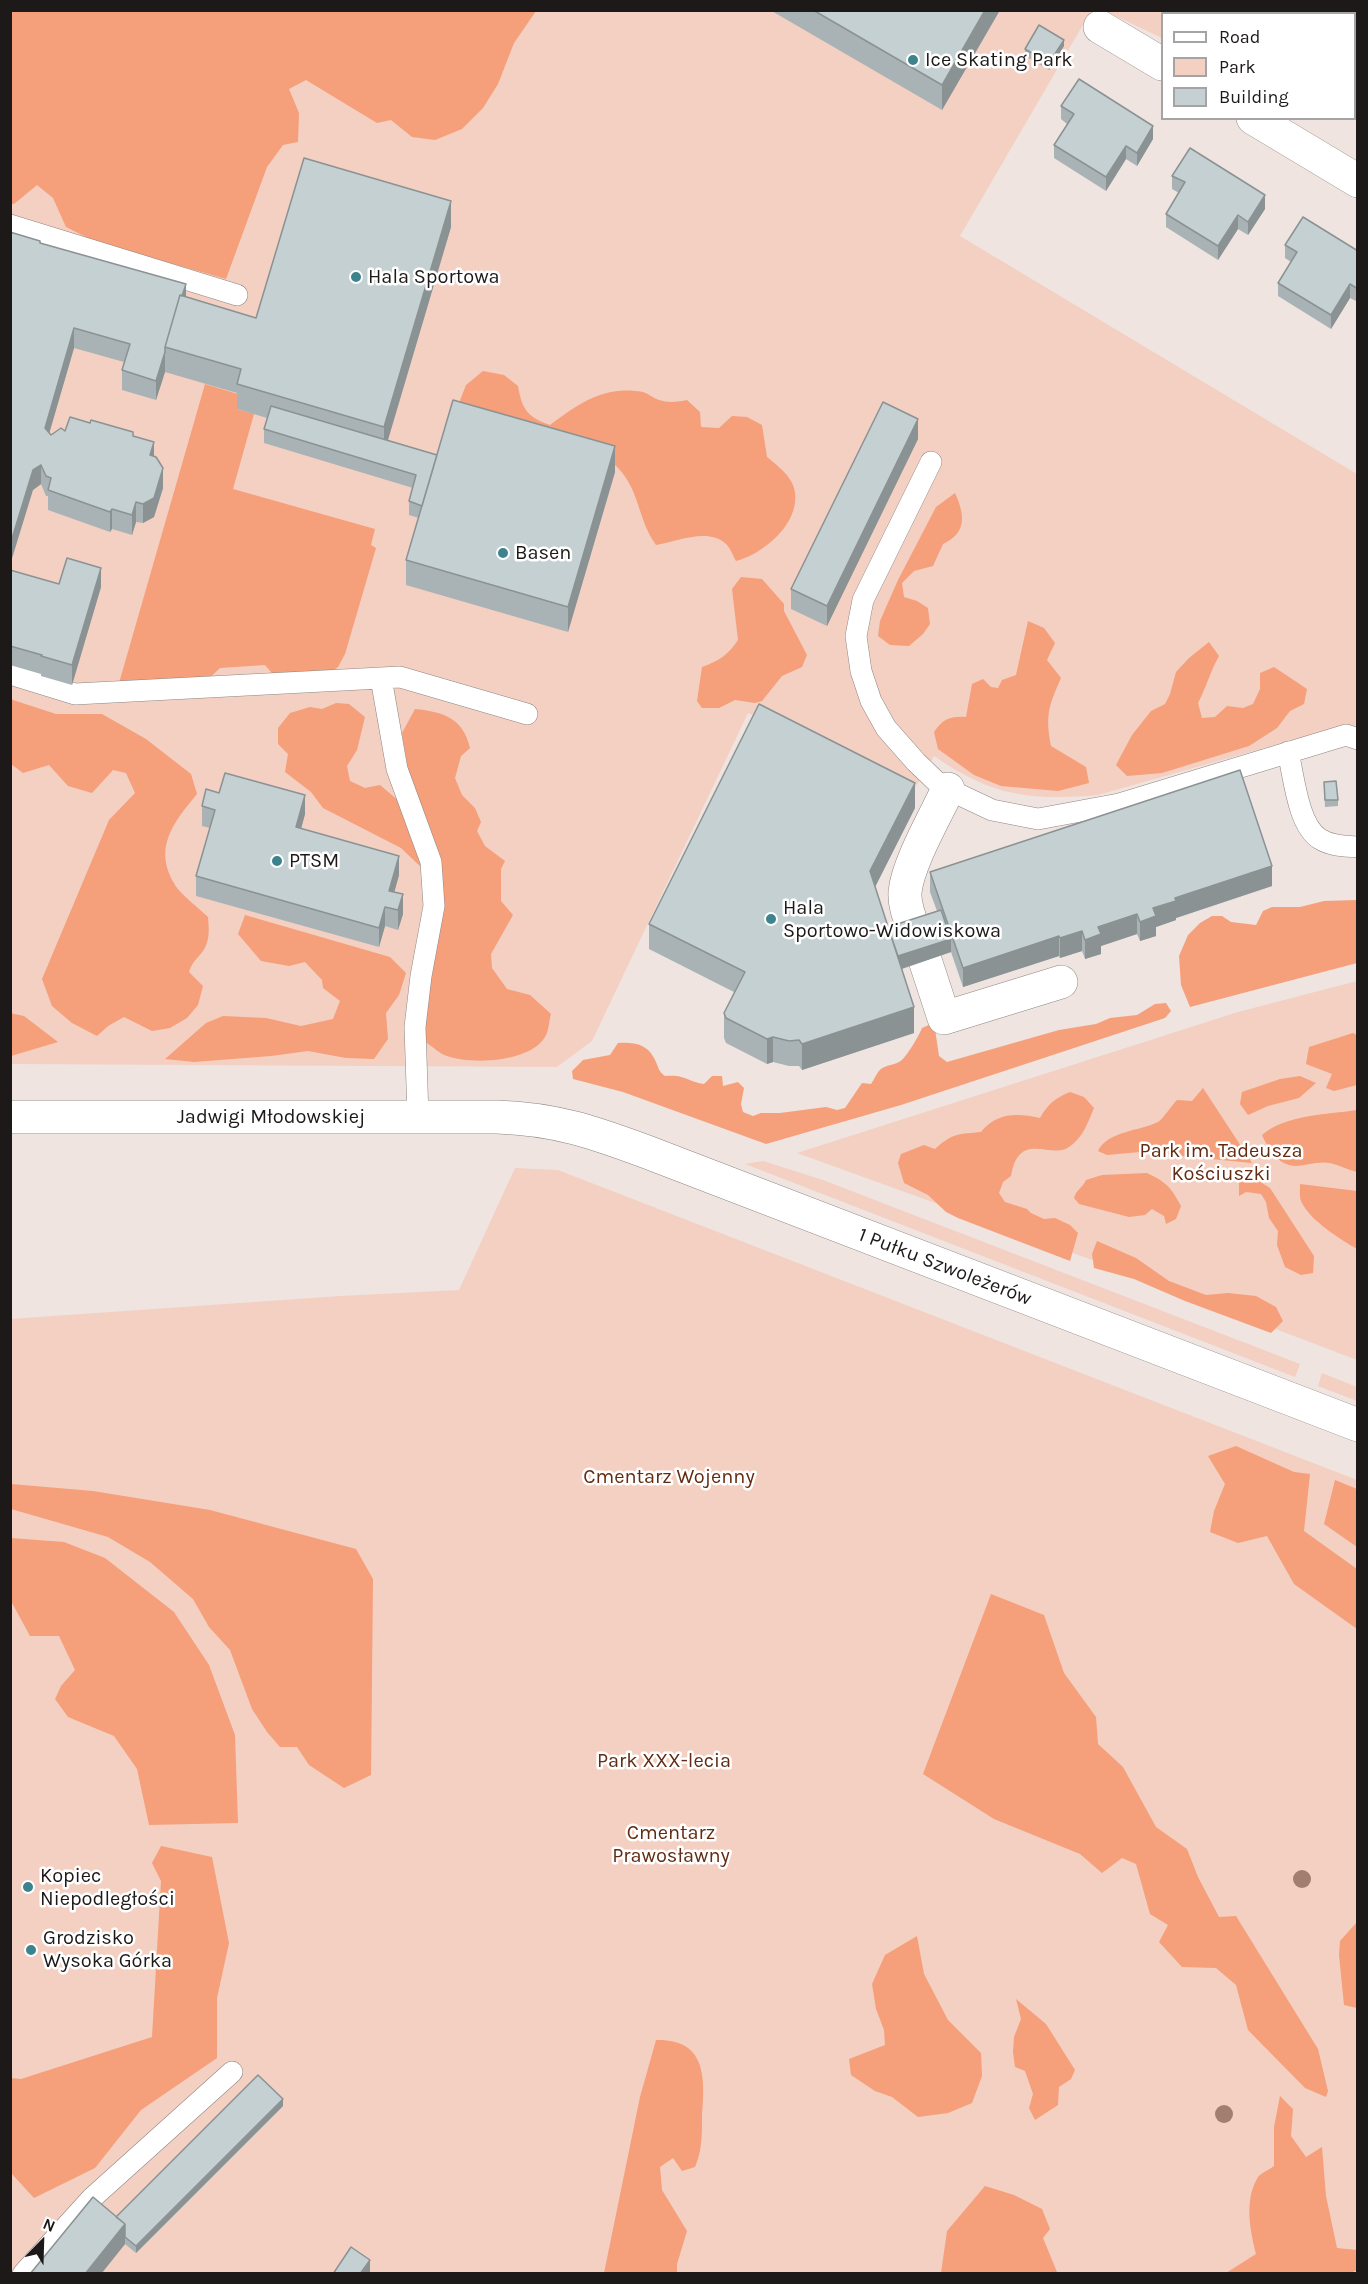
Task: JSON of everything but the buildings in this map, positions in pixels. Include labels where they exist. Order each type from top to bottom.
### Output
[{"type":"street","points":[[1100,27],[1161,63]]},
{"type":"street","points":[[1256,120],[1358,181]]},
{"type":"street","points":[[948,789],[908,876],[905,892],[906,906],[944,1018],[1061,982]]},
{"type":"street","name":"Jadwigi Młodowskiej","points":[[10,1117],[531,1118]]},
{"type":"street","name":"1 Pułku Szwoleżerów","points":[[531,1118],[561,1123],[596,1133],[1358,1425]]},
{"type":"lane","points":[[10,225],[237,295]]},
{"type":"lane","points":[[931,462],[863,600],[856,636],[861,671],[871,701],[885,728],[941,786],[992,810],[1038,819],[1119,804],[1346,735],[1358,739]]},
{"type":"lane","points":[[10,674],[75,693],[400,677],[527,714]]},
{"type":"lane","points":[[381,678],[397,769],[431,862],[434,906],[421,976],[415,1027],[417,1116]]},
{"type":"lane","points":[[1288,752],[1301,811],[1308,828],[1320,839],[1338,846],[1358,847]]},
{"type":"lane","points":[[23,2274],[92,2198],[232,2072]]},
{"type":"green space","points":[[1278,10],[1277,12],[1161,12],[1161,38],[1105,11]]},
{"type":"green space","points":[[10,11],[1091,11],[960,236],[1357,474],[1357,729],[1346,725],[1098,795],[1051,797],[1031,796],[993,788],[974,780],[934,756],[912,793],[748,713],[592,1041],[557,1067],[11,1064]]},
{"type":"green space","name":"Park im. Tadeusza Kościuszki","points":[[1357,981],[1357,1360],[1131,1274],[797,1153],[1238,1012]]},
{"type":"green space","points":[[763,1161],[823,1180],[1300,1364],[1295,1377],[745,1164]]},
{"type":"green space","name":"Park XXX-lecia","points":[[515,1168],[558,1170],[1357,1480],[1357,2273],[11,2273],[10,1319],[459,1290]]},
{"type":"green space","points":[[1322,1373],[1357,1387],[1357,1401],[1318,1386]]},
{"type":"shaded area","points":[[11,11],[536,11],[514,43],[498,84],[483,108],[462,129],[435,140],[412,137],[391,120],[377,123],[306,80],[289,89],[299,113],[298,142],[283,145],[267,167],[226,279],[96,242],[66,227],[53,198],[37,185],[11,204]]},
{"type":"shaded area","points":[[483,371],[504,375],[518,386],[521,401],[527,411],[536,419],[550,425],[582,403],[617,391],[643,392],[666,402],[687,400],[700,412],[701,427],[719,428],[732,416],[747,417],[762,425],[767,457],[790,479],[794,488],[793,512],[787,524],[769,544],[736,561],[726,544],[710,537],[692,537],[656,545],[645,524],[629,482],[613,463],[459,403],[466,385]]},
{"type":"shaded area","points":[[205,384],[241,395],[237,409],[254,414],[233,489],[375,529],[371,545],[376,548],[345,654],[338,667],[331,672],[277,679],[265,665],[220,668],[202,685],[117,690]]},
{"type":"shaded area","points":[[955,493],[962,516],[960,529],[951,540],[943,544],[933,566],[914,571],[902,583],[904,597],[928,608],[930,624],[923,634],[909,646],[890,645],[878,636],[880,621],[898,580],[936,507]]},
{"type":"shaded area","points":[[741,577],[762,579],[784,604],[784,611],[807,655],[802,667],[782,676],[762,701],[755,703],[735,700],[719,708],[702,708],[697,701],[702,667],[723,657],[738,640],[732,589]]},
{"type":"shaded area","points":[[1028,621],[1044,628],[1055,643],[1047,660],[1061,678],[1049,710],[1048,726],[1051,746],[1086,767],[1089,783],[1058,791],[1001,786],[974,775],[938,749],[934,732],[947,719],[966,717],[972,684],[983,679],[991,687],[998,688],[1002,680],[1016,675]]},
{"type":"shaded area","points":[[1209,642],[1219,656],[1198,703],[1202,718],[1215,717],[1227,706],[1243,708],[1253,704],[1260,689],[1260,673],[1274,667],[1307,689],[1304,704],[1290,711],[1277,728],[1249,746],[1162,773],[1127,776],[1116,765],[1132,735],[1151,711],[1165,704],[1176,672]]},
{"type":"shaded area","points":[[10,699],[56,714],[102,714],[146,739],[191,774],[197,794],[174,825],[166,847],[166,859],[168,872],[177,889],[208,917],[208,935],[203,951],[189,972],[203,986],[198,1005],[187,1018],[170,1028],[152,1031],[124,1017],[108,1026],[97,1036],[72,1023],[52,1006],[42,979],[109,820],[135,793],[126,773],[113,770],[92,793],[68,786],[49,765],[23,773],[11,764]]},
{"type":"shaded area","points":[[336,703],[349,704],[365,717],[357,750],[347,766],[350,781],[365,788],[380,785],[400,802],[423,869],[401,848],[323,808],[311,792],[285,772],[288,754],[278,744],[278,728],[290,713],[310,707],[322,709]]},
{"type":"shaded area","points":[[415,709],[435,712],[451,718],[463,730],[467,738],[470,748],[461,756],[455,778],[462,795],[475,808],[481,822],[477,831],[485,846],[505,861],[501,869],[501,901],[513,915],[491,954],[492,968],[507,989],[530,995],[551,1014],[545,1037],[538,1045],[514,1056],[485,1061],[458,1059],[444,1055],[427,1043],[423,1028],[443,910],[441,858],[410,781],[402,733]]},
{"type":"shaded area","points":[[1357,900],[1357,963],[1190,1007],[1181,985],[1179,956],[1188,935],[1200,923],[1212,916],[1222,916],[1231,922],[1256,925],[1263,911],[1272,907],[1300,907],[1324,901]]},
{"type":"shaded area","points":[[245,915],[390,957],[406,973],[399,995],[386,1013],[388,1039],[374,1059],[346,1058],[308,1051],[194,1062],[165,1059],[206,1023],[223,1016],[266,1018],[301,1026],[333,1019],[340,1001],[323,988],[322,980],[305,962],[289,966],[261,961],[238,934]]},
{"type":"shaded area","points":[[1166,1003],[1171,1011],[1165,1018],[901,1105],[766,1144],[623,1092],[573,1079],[572,1071],[583,1060],[610,1055],[618,1043],[630,1043],[649,1050],[665,1076],[681,1077],[704,1084],[712,1076],[722,1076],[723,1086],[738,1082],[744,1088],[741,1104],[743,1112],[753,1116],[761,1113],[826,1107],[837,1110],[845,1108],[862,1083],[871,1084],[881,1069],[902,1060],[922,1028],[931,1024],[935,1029],[939,1056],[947,1062],[1059,1030],[1096,1024],[1110,1018],[1137,1015],[1155,1004]]},
{"type":"shaded area","points":[[10,1013],[24,1016],[58,1042],[11,1056]]},
{"type":"shaded area","points":[[1353,1033],[1357,1035],[1357,1085],[1334,1091],[1326,1088],[1332,1074],[1306,1064],[1309,1047]]},
{"type":"shaded area","points":[[1300,1076],[1316,1083],[1299,1098],[1268,1106],[1248,1115],[1240,1104],[1242,1092],[1280,1079]]},
{"type":"shaded area","points":[[1203,1088],[1252,1163],[1140,1152],[1107,1155],[1098,1151],[1102,1144],[1116,1135],[1158,1122],[1177,1100],[1192,1101]]},
{"type":"shaded area","points":[[1070,1092],[1084,1097],[1094,1108],[1081,1134],[1074,1143],[1062,1150],[1036,1149],[1021,1153],[1015,1162],[1011,1176],[1003,1182],[999,1193],[1005,1202],[1027,1209],[1044,1219],[1055,1218],[1070,1225],[1078,1233],[1070,1261],[958,1218],[946,1212],[928,1195],[904,1183],[898,1163],[901,1154],[924,1145],[935,1149],[957,1135],[981,1132],[987,1125],[1001,1117],[1023,1115],[1040,1118],[1052,1102]]},
{"type":"shaded area","points":[[1357,1110],[1357,1172],[1330,1163],[1296,1166],[1284,1163],[1267,1146],[1262,1135],[1272,1128],[1295,1119]]},
{"type":"shaded area","points":[[1147,1173],[1167,1186],[1181,1206],[1176,1219],[1166,1224],[1164,1216],[1152,1209],[1145,1215],[1129,1217],[1079,1204],[1074,1198],[1086,1180],[1102,1175]]},
{"type":"shaded area","points":[[1239,1179],[1259,1181],[1270,1188],[1314,1256],[1313,1273],[1301,1275],[1285,1267],[1277,1245],[1278,1231],[1269,1218],[1266,1202],[1261,1194],[1246,1192],[1239,1196]]},
{"type":"shaded area","points":[[1300,1184],[1357,1191],[1357,1249],[1326,1229],[1306,1210],[1301,1201]]},
{"type":"shaded area","points":[[1097,1241],[1136,1258],[1169,1281],[1206,1295],[1228,1293],[1256,1296],[1276,1307],[1283,1321],[1271,1333],[1134,1279],[1094,1268],[1092,1254]]},
{"type":"shaded area","points":[[1236,1446],[1294,1472],[1310,1474],[1304,1531],[1357,1569],[1357,1629],[1294,1584],[1267,1536],[1238,1543],[1210,1532],[1214,1511],[1225,1484],[1208,1456]]},
{"type":"shaded area","points":[[1335,1480],[1357,1489],[1357,1547],[1324,1524]]},
{"type":"shaded area","points":[[11,1484],[93,1491],[210,1510],[356,1549],[373,1579],[371,1775],[344,1788],[309,1765],[297,1747],[280,1747],[252,1709],[230,1650],[209,1627],[193,1599],[150,1562],[108,1537],[11,1509]]},
{"type":"shaded area","points":[[11,1538],[64,1542],[105,1558],[174,1612],[209,1665],[235,1735],[238,1823],[149,1825],[137,1769],[114,1736],[68,1717],[55,1699],[61,1686],[75,1670],[59,1636],[30,1636],[11,1601]]},
{"type":"shaded area","points":[[991,1594],[1044,1615],[1064,1673],[1096,1717],[1098,1744],[1123,1767],[1156,1827],[1187,1849],[1198,1877],[1219,1917],[1236,1916],[1318,2049],[1328,2091],[1326,2097],[1305,2088],[1248,2030],[1236,1985],[1216,1968],[1182,1967],[1159,1942],[1168,1925],[1150,1914],[1136,1864],[1122,1858],[1102,1873],[1080,1854],[994,1819],[923,1774]]},
{"type":"shaded area","points":[[161,1846],[212,1857],[229,1943],[217,1998],[217,2058],[141,2110],[95,2168],[34,2198],[11,2173],[11,2078],[21,2079],[152,2037],[161,1881],[152,1863]]},
{"type":"shaded area","points":[[1357,1922],[1357,2008],[1344,2005],[1339,1955],[1340,1941]]},
{"type":"shaded area","points":[[917,1936],[924,1974],[948,2020],[981,2053],[982,2076],[972,2103],[948,2113],[918,2117],[892,2097],[875,2091],[851,2075],[849,2059],[885,2045],[884,2030],[876,2009],[872,1984],[885,1955]]},
{"type":"shaded area","points":[[1016,1999],[1046,2024],[1075,2070],[1071,2079],[1059,2087],[1058,2105],[1035,2120],[1029,2108],[1033,2094],[1025,2071],[1015,2067],[1014,2037],[1021,2019]]},
{"type":"shaded area","points":[[656,2040],[673,2041],[685,2046],[694,2054],[702,2075],[702,2137],[695,2167],[682,2171],[673,2158],[660,2167],[662,2190],[687,2231],[677,2264],[677,2273],[604,2273],[640,2097]]},
{"type":"shaded area","points":[[1280,2096],[1293,2109],[1291,2136],[1306,2157],[1322,2147],[1326,2196],[1337,2248],[1357,2250],[1357,2270],[1348,2274],[1226,2273],[1256,2254],[1250,2225],[1251,2195],[1258,2177],[1274,2166],[1274,2127]]},
{"type":"shaded area","points":[[985,2186],[1014,2195],[1042,2209],[1050,2229],[1043,2238],[1056,2273],[941,2273],[947,2231]]},
{"type":"place","name":"Ice Skating Park","points":[[913,60]]},
{"type":"place","name":"Hala Sportowa","points":[[356,277]]},
{"type":"place","name":"Basen","points":[[503,553]]},
{"type":"place","name":"PTSM","points":[[277,861]]},
{"type":"place","name":"Hala Sportowo-Widowiskowa","points":[[771,919]]},
{"type":"place","name":"Kopiec Niepodległości","points":[[28,1887]]},
{"type":"place","name":"Grodzisko Wysoka Górka","points":[[31,1950]]},
{"type":"park label","name":"Cmentarz Wojenny","points":[[669,1477]]},
{"type":"park label","name":"Cmentarz Prawosławny","points":[[671,1844]]}]
